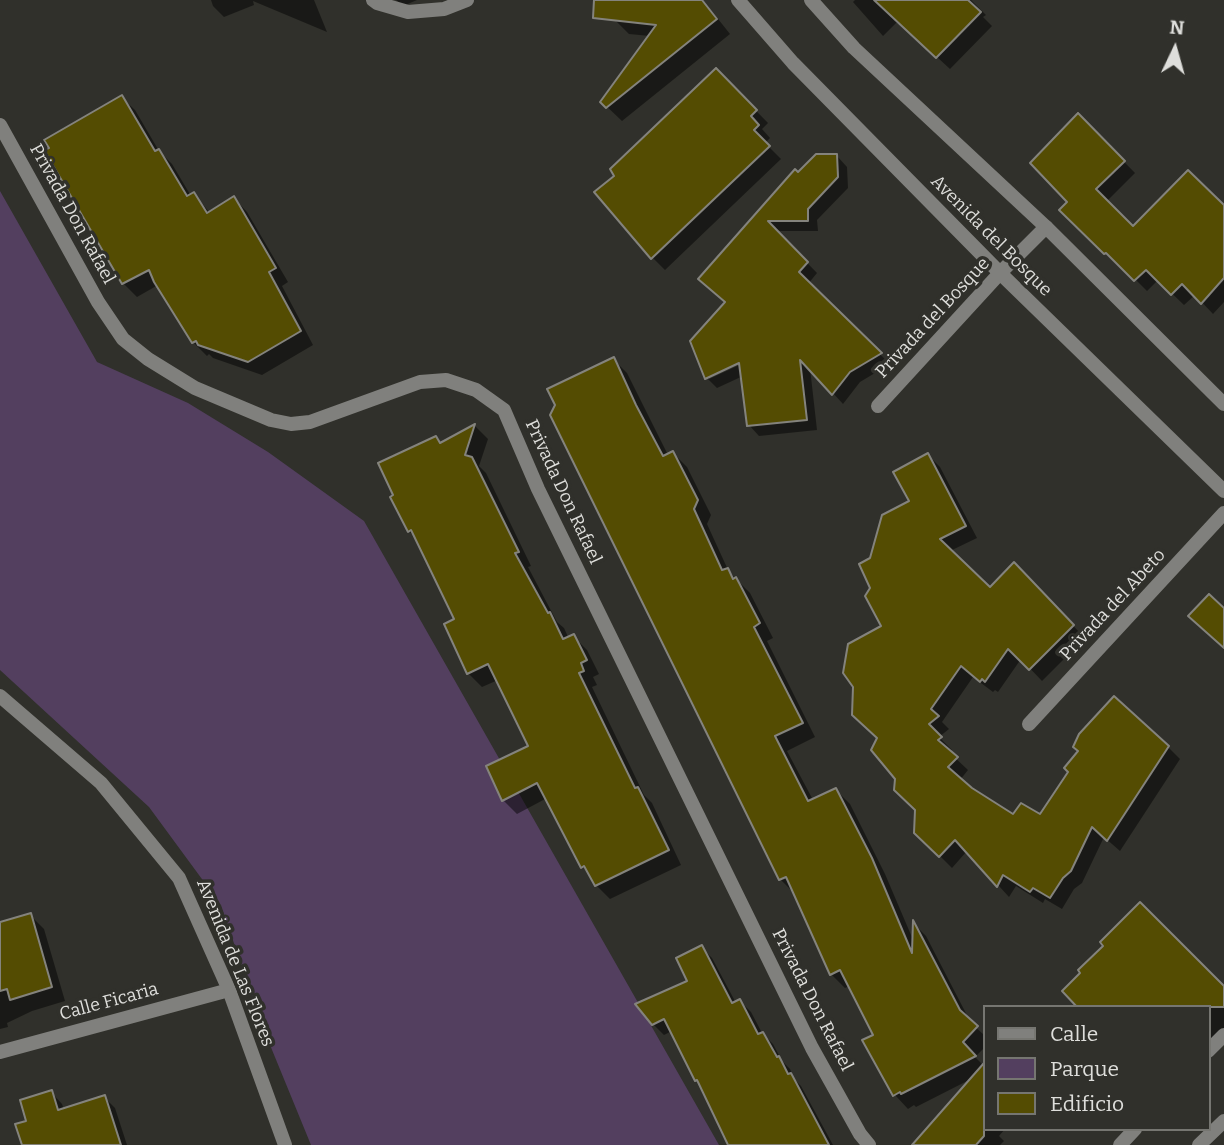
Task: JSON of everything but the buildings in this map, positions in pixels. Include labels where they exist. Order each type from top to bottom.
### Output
[{"type":"street","points":[[373,0],[408,12],[444,9],[467,0]]},
{"type":"street","name":"Avenida del Bosque","points":[[738,0],[793,64],[1000,274],[1224,491]]},
{"type":"street","points":[[811,0],[854,48],[1046,227],[1224,404]]},
{"type":"street","name":"Privada Don Rafael","points":[[0,125],[98,302],[123,339],[148,359],[195,388],[271,419],[291,424],[310,422],[420,382],[446,380],[476,390],[504,410],[538,489],[812,1048],[860,1135],[869,1145]]},
{"type":"street","name":"Privada del Bosque","points":[[878,406],[1046,227]]},
{"type":"street","name":"Privada del Abeto","points":[[1029,723],[1224,513]]},
{"type":"street","name":"Avenida de Las Flores","points":[[0,696],[101,783],[179,878],[229,990],[285,1145]]},
{"type":"street","points":[[0,714],[15,709]]},
{"type":"street","name":"Calle Ficaria","points":[[0,1052],[229,990]]},
{"type":"street","points":[[1210,1049],[1224,1035]]},
{"type":"street","points":[[1199,1145],[1224,1121]]},
{"type":"street","points":[[1120,1145],[1133,1131]]},
{"type":"green space","points":[[0,191],[97,362],[188,403],[268,452],[364,521],[719,1145],[311,1145],[261,1023],[221,905],[149,807],[0,670]]}]
